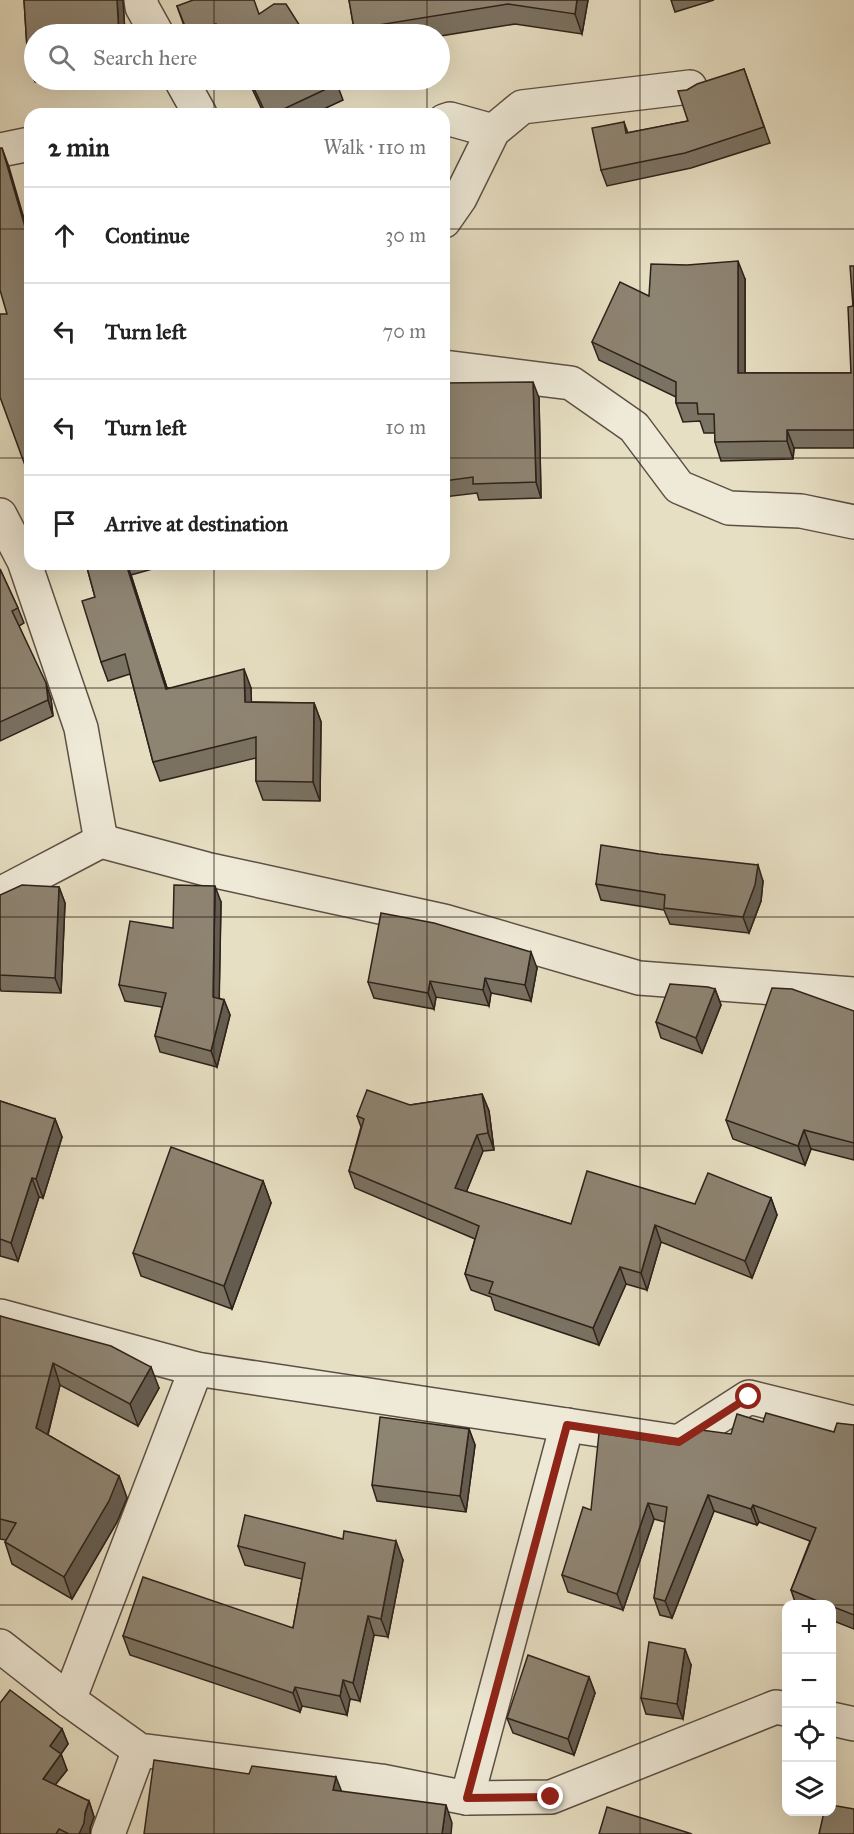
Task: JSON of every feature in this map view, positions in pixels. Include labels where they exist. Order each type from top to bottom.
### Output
[{"type":"street","points":[[141,0],[142,7],[151,24]]},
{"type":"street","points":[[450,212],[460,198],[493,131],[522,107],[690,87]]},
{"type":"street","points":[[187,90],[197,108]]},
{"type":"street","points":[[450,119],[493,131]]},
{"type":"street","points":[[0,150],[24,145]]},
{"type":"street","points":[[450,368],[572,383],[634,428],[679,487],[729,508],[801,511],[854,522]]},
{"type":"street","points":[[0,515],[24,561]]},
{"type":"street","points":[[27,570],[81,728],[101,841]]},
{"type":"street","points":[[0,894],[101,841],[206,869],[444,921],[639,978],[854,994]]},
{"type":"street","points":[[0,1316],[196,1369],[679,1442],[749,1397],[854,1423]]},
{"type":"street","points":[[69,1700],[196,1369]]},
{"type":"street","points":[[467,1798],[567,1425]]},
{"type":"street","points":[[0,1646],[69,1700],[139,1750],[381,1781],[467,1798],[551,1797],[776,1707],[782,1708]]},
{"type":"street","points":[[836,1720],[854,1724]]},
{"type":"street","points":[[108,1834],[139,1750]]},
{"type":"building","points":[[24,0],[117,0],[118,24],[26,24]]},
{"type":"building","points":[[193,0],[254,0],[259,14],[274,4],[286,4],[299,24],[184,24],[177,6]]},
{"type":"building","points":[[349,0],[577,0],[575,14],[508,4],[385,24],[353,24]]},
{"type":"building","points":[[744,69],[764,127],[685,153],[601,170],[592,128],[624,122],[626,133],[688,121],[678,91],[687,90],[697,84]]},
{"type":"building","points":[[255,90],[324,90],[286,108],[263,108]]},
{"type":"building","points":[[0,148],[2,148],[24,224],[24,463],[0,397],[0,314],[7,314],[0,290]]},
{"type":"building","points":[[738,261],[738,373],[851,373],[848,307],[853,306],[850,266],[854,266],[854,430],[787,430],[787,441],[715,442],[714,414],[698,414],[697,403],[676,403],[676,382],[592,342],[620,282],[649,296],[651,264],[687,265]]},
{"type":"building","points":[[533,382],[536,482],[473,484],[473,477],[450,480],[450,383]]},
{"type":"building","points":[[0,569],[18,608],[12,611],[46,683],[48,700],[0,722]]},
{"type":"building","points":[[88,570],[128,570],[166,689],[244,669],[245,702],[314,703],[313,782],[256,781],[256,737],[153,762],[125,654],[101,662],[82,601],[95,597]]},
{"type":"building","points":[[601,845],[758,865],[755,885],[743,917],[664,908],[665,895],[596,884]]},
{"type":"building","points":[[22,885],[59,887],[55,978],[0,975],[0,895]]},
{"type":"building","points":[[174,885],[215,886],[213,997],[224,1000],[211,1051],[155,1036],[166,993],[119,985],[130,921],[173,928]]},
{"type":"building","points":[[381,913],[434,923],[531,952],[525,985],[485,978],[483,990],[430,981],[428,993],[368,982]]},
{"type":"building","points":[[670,984],[715,989],[696,1038],[656,1022]]},
{"type":"building","points":[[772,988],[792,989],[854,1011],[854,1143],[804,1130],[798,1146],[726,1120]]},
{"type":"building","points":[[367,1090],[410,1105],[482,1094],[488,1133],[477,1135],[455,1188],[571,1224],[587,1171],[695,1204],[708,1173],[771,1198],[745,1261],[655,1225],[641,1273],[620,1267],[593,1328],[489,1293],[493,1282],[465,1274],[479,1226],[349,1171],[364,1119],[357,1116]]},
{"type":"building","points":[[0,1101],[55,1119],[36,1179],[32,1178],[11,1243],[0,1239]]},
{"type":"building","points":[[171,1147],[263,1181],[224,1286],[133,1253]]},
{"type":"building","points":[[0,1316],[111,1346],[151,1367],[130,1404],[53,1363],[36,1428],[119,1476],[109,1501],[64,1577],[5,1542],[16,1523],[0,1519]]},
{"type":"building","points":[[766,1413],[834,1432],[837,1423],[854,1425],[854,1615],[836,1608],[836,1600],[815,1600],[791,1590],[816,1528],[753,1505],[751,1509],[708,1495],[665,1601],[654,1598],[667,1507],[648,1503],[617,1594],[562,1575],[583,1507],[591,1510],[599,1433],[671,1444],[683,1441],[701,1430],[731,1434],[737,1414],[763,1422]]},
{"type":"building","points":[[380,1417],[469,1429],[460,1496],[372,1485]]},
{"type":"building","points":[[245,1515],[343,1539],[344,1531],[396,1541],[381,1619],[368,1616],[353,1683],[343,1680],[340,1696],[295,1687],[293,1693],[123,1636],[143,1577],[293,1628],[305,1563],[238,1546]]},
{"type":"building","points":[[649,1642],[685,1649],[677,1704],[641,1698]]},
{"type":"building","points":[[528,1655],[589,1677],[568,1739],[507,1718]]},
{"type":"building","points":[[10,1690],[62,1729],[50,1746],[61,1754],[43,1779],[89,1801],[79,1834],[69,1834],[59,1829],[56,1834],[0,1834],[0,1703]]},
{"type":"building","points":[[154,1760],[249,1774],[252,1766],[336,1777],[333,1790],[446,1805],[442,1834],[144,1834]]},
{"type":"building","points":[[836,1806],[854,1809],[854,1834],[819,1834],[823,1816],[836,1816]]},
{"type":"building","points":[[607,1807],[692,1834],[599,1834]]},
{"type":"route","points":[[551,1797],[467,1798],[567,1425],[679,1442],[749,1397]]}]
